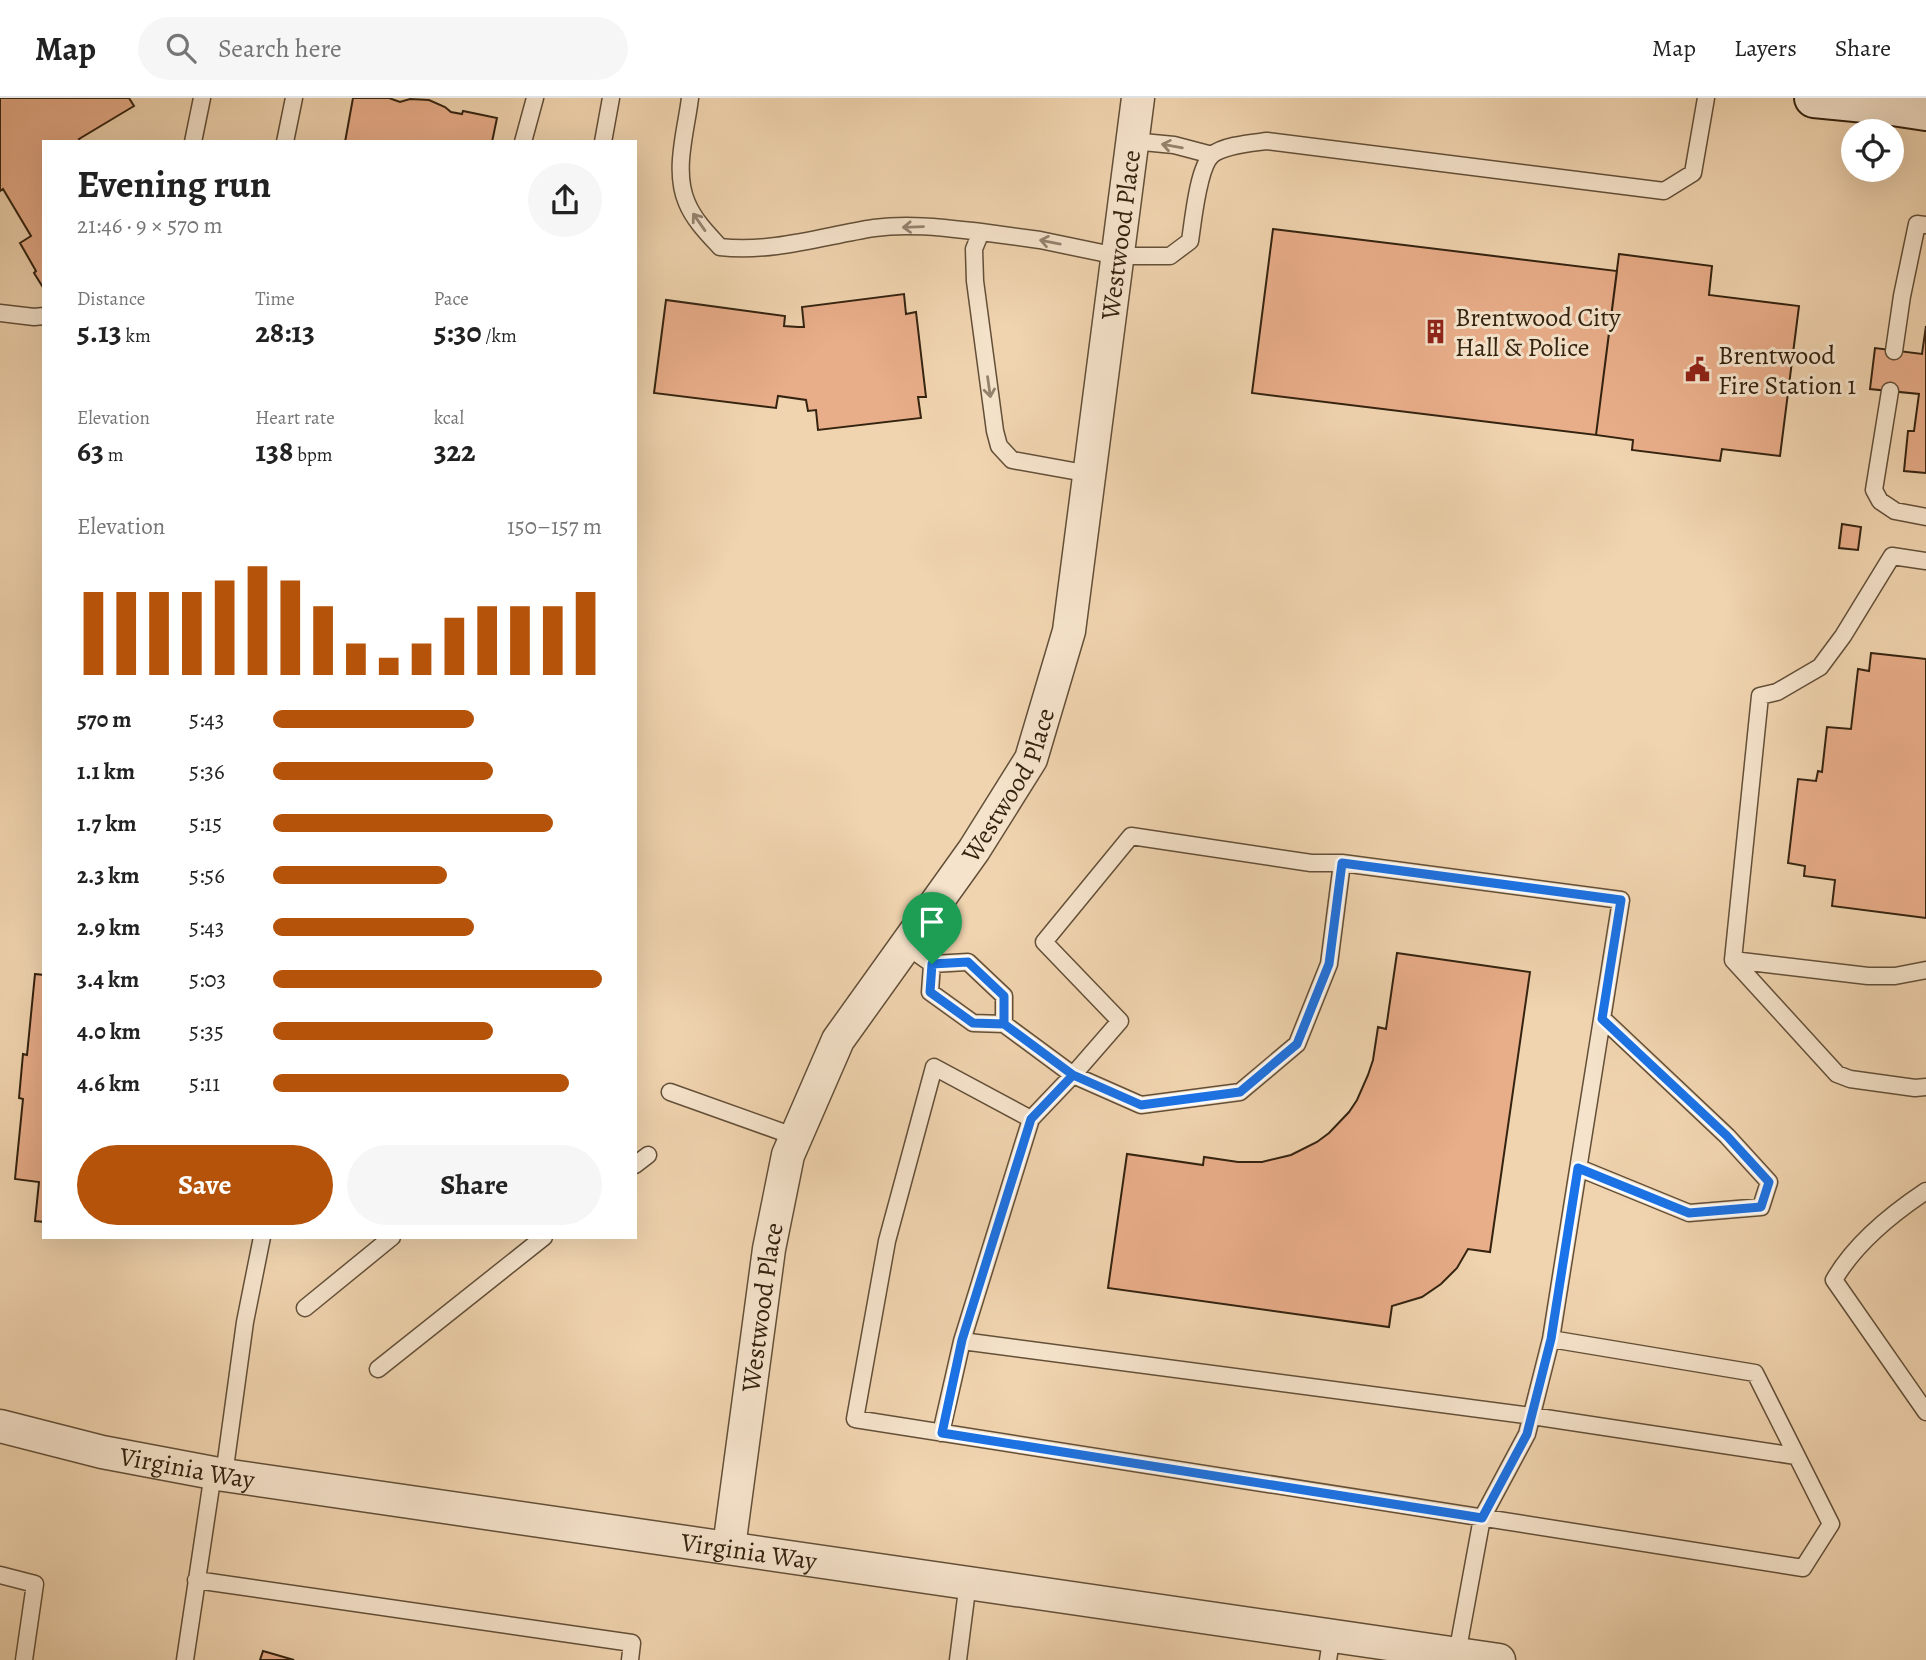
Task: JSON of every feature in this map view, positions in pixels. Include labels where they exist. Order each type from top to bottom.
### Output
[{"type":"main road","points":[[1814,98],[1926,111]]},
{"type":"street","name":"Westwood Place","points":[[729,1547],[769,1249],[789,1155],[838,1040],[974,850],[1031,760],[1069,631],[1138,98]]},
{"type":"street","name":"Virginia Way","points":[[0,1426],[102,1452],[218,1474],[968,1582],[1330,1648],[1457,1654],[1499,1660]]},
{"type":"lane","points":[[193,140],[202,98]]},
{"type":"lane","points":[[285,140],[294,98]]},
{"type":"lane","points":[[524,140],[535,98]]},
{"type":"lane","points":[[603,140],[611,98]]},
{"type":"lane","points":[[690,98],[681,168],[682,189],[688,205],[706,232],[720,247],[737,249],[770,247],[876,228],[932,226],[1040,240],[1117,256],[1170,256],[1190,241],[1201,175],[1212,155]]},
{"type":"lane","points":[[1132,141],[1174,145],[1212,155],[1231,147],[1267,141],[1664,191],[1693,173],[1706,98]]},
{"type":"lane","points":[[1894,351],[1902,296],[1921,225]]},
{"type":"lane","points":[[981,232],[974,249],[975,281],[999,446],[1012,460],[1090,474]]},
{"type":"lane","points":[[0,313],[42,316]]},
{"type":"lane","points":[[1890,391],[1874,490],[1880,501],[1895,511],[1926,517]]},
{"type":"lane","points":[[1926,561],[1892,556],[1843,636],[1820,667],[1777,692],[1760,696],[1733,960],[1837,1074],[1850,1079],[1915,1088],[1926,1087]]},
{"type":"lane","points":[[942,1433],[962,1340],[1031,1119],[1120,1021],[1044,942],[1131,836],[1311,863],[1342,863],[1621,900],[1551,1339],[1527,1434],[1482,1518],[1457,1654]]},
{"type":"lane","points":[[932,964],[930,992],[973,1023],[1004,1024],[1073,1075],[1141,1105],[1240,1092],[1297,1044],[1329,964],[1342,863]]},
{"type":"lane","points":[[905,946],[932,964],[968,962],[1004,996],[1004,1024]]},
{"type":"lane","points":[[1733,960],[1868,976],[1895,976],[1926,970]]},
{"type":"lane","points":[[1578,1168],[1689,1213],[1761,1207],[1769,1182],[1727,1136],[1602,1019]]},
{"type":"lane","points":[[1031,1119],[934,1067],[887,1241],[855,1419],[1803,1568],[1831,1524],[1755,1374],[1551,1339]]},
{"type":"lane","points":[[670,1092],[796,1137]]},
{"type":"lane","points":[[1926,1191],[1854,1250],[1834,1280],[1926,1412]]},
{"type":"lane","points":[[185,1660],[196,1580],[262,1239]]},
{"type":"lane","points":[[305,1308],[390,1239]]},
{"type":"lane","points":[[378,1369],[541,1239]]},
{"type":"lane","points":[[962,1340],[1532,1416],[1796,1456]]},
{"type":"lane","points":[[0,1575],[34,1584],[24,1660]]},
{"type":"lane","points":[[196,1580],[632,1643],[630,1660]]},
{"type":"lane","points":[[958,1660],[968,1582]]},
{"type":"building","points":[[0,98],[129,98],[134,106],[80,140],[42,140],[42,286],[20,243],[31,236],[3,189],[0,191]]},
{"type":"building","points":[[353,98],[389,98],[400,102],[410,99],[429,100],[451,112],[462,114],[463,111],[497,118],[492,140],[345,140]]},
{"type":"building","name":"Brentwood City Hall & Police","points":[[1273,229],[1617,271],[1596,435],[1252,393]]},
{"type":"building","name":"Brentwood Fire Station 1","points":[[1619,254],[1712,266],[1709,295],[1799,306],[1780,456],[1722,449],[1720,461],[1632,450],[1633,440],[1596,435]]},
{"type":"building","points":[[904,294],[906,314],[916,312],[926,397],[918,397],[921,418],[818,430],[816,410],[808,411],[806,400],[778,396],[776,408],[654,393],[666,300],[785,316],[784,326],[804,327],[802,307]]},
{"type":"building","points":[[1926,326],[1926,473],[1904,471],[1908,431],[1914,431],[1919,394],[1870,389],[1875,348],[1922,354]]},
{"type":"building","points":[[1842,524],[1861,527],[1858,550],[1839,548]]},
{"type":"building","points":[[1871,653],[1926,659],[1926,918],[1832,906],[1835,880],[1804,876],[1805,866],[1788,863],[1798,779],[1816,781],[1818,771],[1822,772],[1827,727],[1851,729],[1858,669],[1869,671]]},
{"type":"building","points":[[1397,953],[1530,972],[1490,1252],[1468,1249],[1457,1268],[1441,1284],[1422,1297],[1392,1306],[1389,1327],[1108,1288],[1127,1154],[1203,1165],[1204,1157],[1262,1162],[1291,1155],[1317,1142],[1349,1112],[1368,1075],[1378,1027],[1386,1029]]},
{"type":"building","points":[[35,974],[42,975],[42,1222],[35,1221],[39,1182],[15,1179],[23,1099],[19,1098],[23,1054],[27,1055]]},
{"type":"building","points":[[263,1651],[294,1660],[260,1660]]},
{"type":"place","name":"Brentwood City Hall & Police","points":[[1435,332]]},
{"type":"place","name":"Brentwood Fire Station 1","points":[[1698,370]]},
{"type":"route","points":[[932,964],[930,992],[973,1023],[1004,1024],[1073,1075],[1031,1119],[962,1340],[942,1433],[1482,1518],[1527,1434],[1551,1339],[1578,1168],[1689,1213],[1761,1207],[1769,1182],[1727,1136],[1602,1019],[1621,900],[1342,863],[1329,964],[1297,1044],[1240,1092],[1141,1105],[1073,1075],[1004,1024],[1004,996],[968,962],[932,964]]}]
